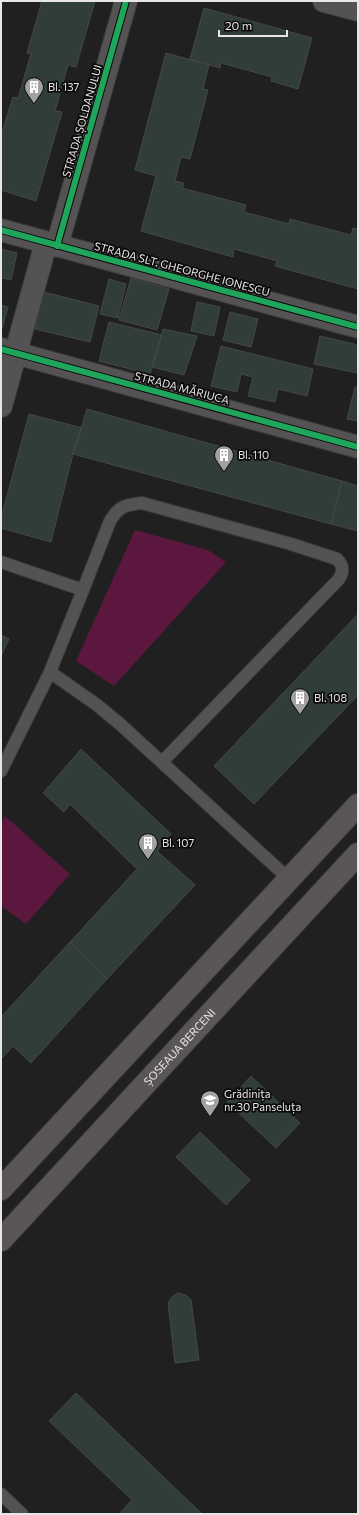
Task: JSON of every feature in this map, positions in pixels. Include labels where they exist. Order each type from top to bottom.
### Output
[{"type":"main road","points":[[4,1178],[358,805]]},
{"type":"main road","name":"ȘOSEAUA BERCENI","points":[[1,1240],[358,854]]},
{"type":"street","name":"STRADA ȘOLDANULUI","points":[[1,406],[8,351],[51,244],[126,1]]},
{"type":"street","points":[[324,1],[358,10]]},
{"type":"street","name":"STRADA SLT. GHEORGHE IONESCU","points":[[1,230],[358,327]]},
{"type":"street","name":"STRADA MĂRIUCA","points":[[8,351],[358,447]]},
{"type":"lane","points":[[1,771],[50,672],[110,521],[116,511],[126,505],[142,503],[291,544],[337,559],[341,563],[343,569],[339,579],[162,762]]},
{"type":"lane","points":[[1,562],[83,590]]},
{"type":"lane","points":[[50,672],[97,705],[120,724],[289,879]]},
{"type":"lane","points":[[1,1494],[22,1514]]},
{"type":"shaded area","points":[[135,530],[208,550],[226,562],[114,686],[76,661]]},
{"type":"shaded area","points":[[5,816],[70,874],[26,924],[1,906],[1,823]]},
{"type":"building","name":"Bl. 137","points":[[42,1],[95,1],[76,67],[68,65],[55,111],[62,112],[36,201],[1,190],[1,136],[13,97],[18,98],[31,54],[27,53]]},
{"type":"building","points":[[204,8],[312,38],[298,89],[271,81],[272,77],[221,63],[220,68],[190,59]]},
{"type":"building","points":[[166,53],[209,65],[203,89],[208,90],[190,159],[181,157],[175,181],[184,183],[182,188],[246,205],[244,212],[289,224],[290,219],[351,235],[353,228],[358,229],[358,289],[275,266],[277,261],[234,249],[233,257],[141,231],[156,176],[135,170]]},
{"type":"building","points":[[1,249],[17,253],[11,280],[1,278]]},
{"type":"building","points":[[131,278],[169,289],[157,330],[119,320]]},
{"type":"building","points":[[109,279],[126,284],[118,318],[100,314]]},
{"type":"building","points":[[44,292],[99,306],[90,342],[35,329]]},
{"type":"building","points":[[197,302],[220,307],[214,336],[191,331]]},
{"type":"building","points":[[1,305],[8,307],[2,329],[1,329]]},
{"type":"building","points":[[230,312],[258,319],[251,347],[223,340]]},
{"type":"building","points":[[109,322],[162,335],[150,374],[99,361]]},
{"type":"building","points":[[163,329],[197,336],[184,375],[152,367]]},
{"type":"building","points":[[320,336],[358,345],[358,373],[314,364]]},
{"type":"building","points":[[221,346],[313,369],[307,396],[278,389],[275,402],[248,396],[253,377],[241,374],[237,392],[211,386]]},
{"type":"building","points":[[355,387],[358,387],[358,421],[347,419]]},
{"type":"building","name":"Bl. 110","points":[[87,409],[342,481],[331,524],[73,454]]},
{"type":"building","points":[[29,414],[82,428],[73,454],[51,542],[1,528],[1,518]]},
{"type":"building","points":[[342,481],[358,486],[358,531],[331,524]]},
{"type":"building","name":"Bl. 108","points":[[358,614],[358,695],[254,804],[214,766]]},
{"type":"building","points":[[1,635],[9,639],[1,656]]},
{"type":"building","name":"Bl. 107","points":[[81,749],[171,834],[157,851],[195,885],[107,979],[70,942],[137,869],[70,804],[64,812],[43,793]]},
{"type":"building","points":[[70,942],[107,979],[31,1063],[13,1046],[1,1059],[1,1017]]},
{"type":"building","points":[[251,1076],[300,1123],[276,1148],[227,1102]]},
{"type":"building","points":[[200,1132],[250,1180],[226,1205],[176,1157]]},
{"type":"building","points":[[178,1293],[186,1295],[191,1300],[199,1360],[175,1363],[168,1303],[172,1297]]},
{"type":"building","points":[[76,1393],[201,1514],[119,1514],[132,1500],[49,1421]]},
{"type":"cycle path","points":[[57,246],[126,1]]},
{"type":"cycle path","points":[[1,230],[358,327]]},
{"type":"cycle path","points":[[1,349],[358,447]]},
{"type":"place","name":"Bl. 137","points":[[34,104]]},
{"type":"place","name":"Bl. 110","points":[[224,472]]},
{"type":"place","name":"Bl. 108","points":[[300,715]]},
{"type":"place","name":"Bl. 107","points":[[148,860]]},
{"type":"place","name":"Grădinița nr.30 Panseluța","points":[[210,1117]]}]
